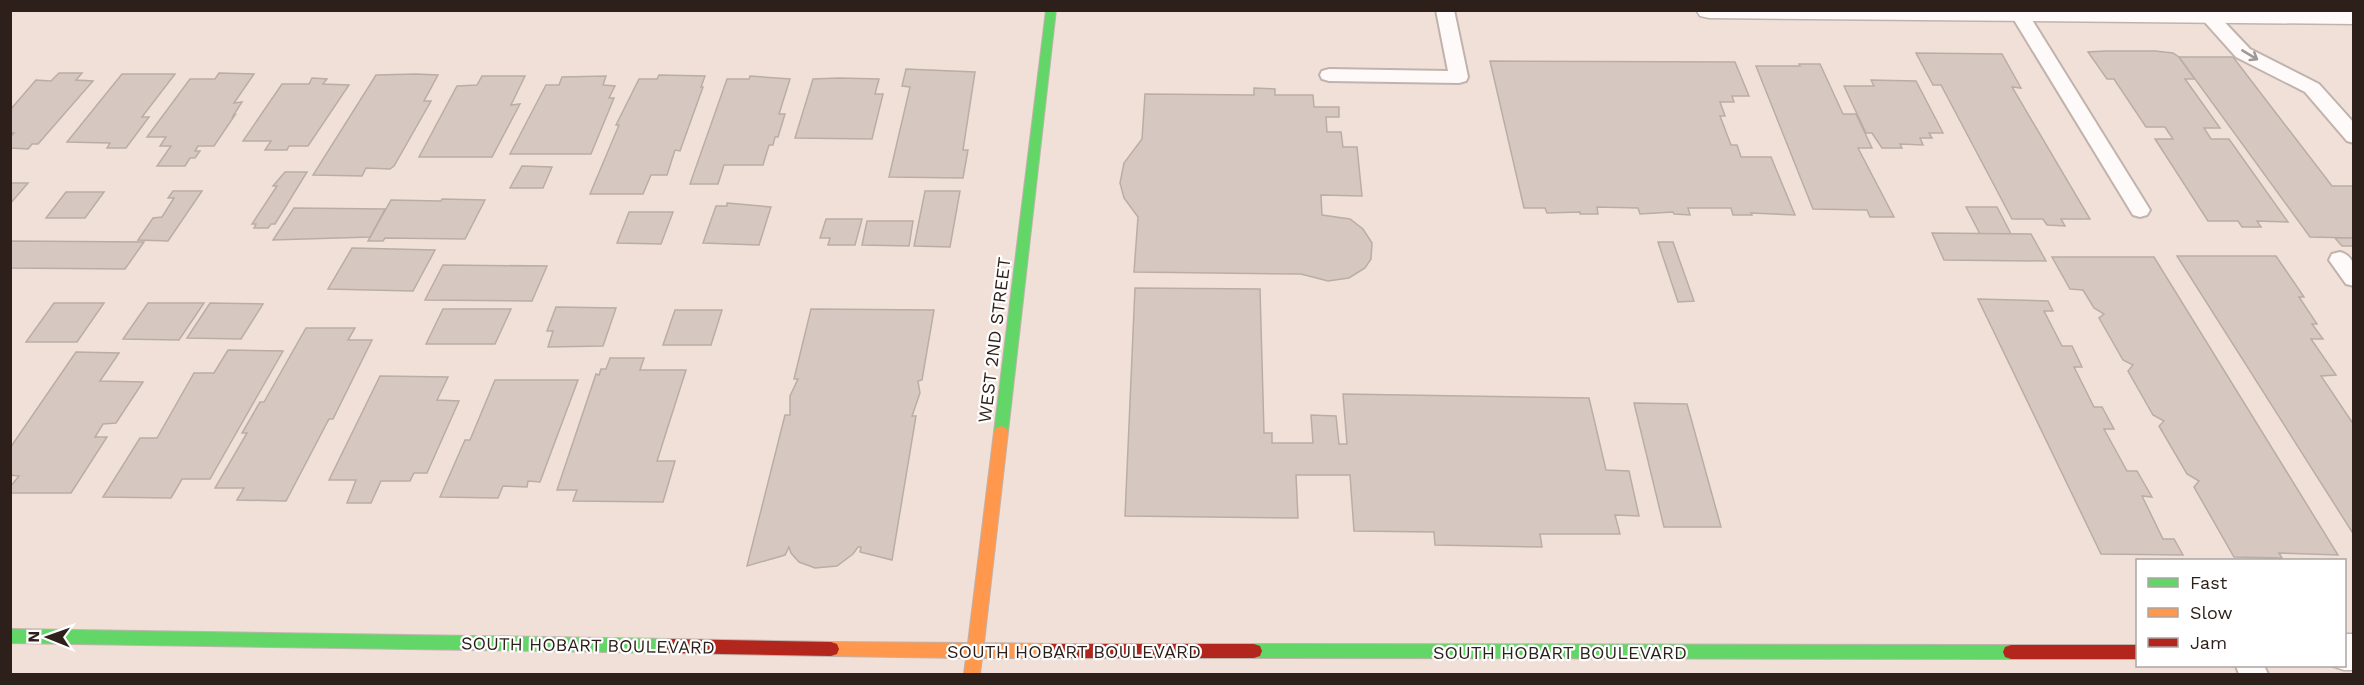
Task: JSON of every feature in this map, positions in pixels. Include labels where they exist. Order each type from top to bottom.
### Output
[{"type":"street","name":"WEST 2ND STREET","points":[[972,675],[1051,10]]},
{"type":"street","points":[[1709,10],[2127,12],[2354,16]]},
{"type":"street","name":"SOUTH HOBART BOULEVARD","points":[[10,636],[975,651],[2136,652]]},
{"type":"lane","points":[[1329,75],[1460,77],[1445,10]]},
{"type":"lane","points":[[2018,12],[2140,210]]},
{"type":"lane","points":[[2208,15],[2243,53],[2312,88],[2354,136]]},
{"type":"lane","points":[[2340,260],[2354,278]]},
{"type":"building","points":[[2155,51],[2173,53],[2179,57],[2195,79],[2185,79],[2220,128],[2204,128],[2211,139],[2229,139],[2288,222],[2257,221],[2261,227],[2242,227],[2238,221],[2208,221],[2155,139],[2173,139],[2165,127],[2146,127],[2114,79],[2107,79],[2088,52]]},
{"type":"building","points":[[1916,53],[2002,54],[2021,88],[2012,87],[2090,219],[2061,219],[2065,226],[2047,225],[2043,219],[2012,219],[1941,85],[1933,85]]},
{"type":"building","points":[[2179,57],[2233,57],[2332,186],[2354,186],[2354,238],[2310,237]]},
{"type":"building","points":[[1490,61],[1735,62],[1749,96],[1732,96],[1734,102],[1720,102],[1725,116],[1720,116],[1731,145],[1737,145],[1741,157],[1771,157],[1795,215],[1751,213],[1752,215],[1733,215],[1731,208],[1688,208],[1690,215],[1673,212],[1640,214],[1638,208],[1597,207],[1598,214],[1580,214],[1580,212],[1547,213],[1545,208],[1524,208]]},
{"type":"building","points":[[1799,64],[1820,64],[1843,114],[1856,114],[1872,148],[1858,148],[1894,217],[1870,217],[1867,210],[1813,209],[1756,66],[1800,66]]},
{"type":"building","points":[[906,69],[975,72],[963,150],[968,150],[963,178],[889,177],[910,87],[902,86]]},
{"type":"building","points":[[59,73],[82,73],[76,80],[93,81],[38,144],[32,144],[28,149],[10,148],[10,137],[14,133],[10,133],[10,110],[36,80],[51,81]]},
{"type":"building","points":[[219,73],[254,74],[234,103],[242,102],[233,116],[235,115],[214,146],[198,146],[195,151],[200,151],[195,158],[190,158],[185,166],[157,166],[171,146],[160,146],[166,137],[147,137],[190,79],[215,79]]},
{"type":"building","points":[[122,74],[175,74],[142,117],[149,117],[126,148],[107,148],[110,143],[67,142]]},
{"type":"building","points":[[376,75],[438,75],[424,101],[431,101],[394,166],[390,169],[366,168],[362,176],[313,175]]},
{"type":"building","points":[[659,75],[705,76],[680,151],[675,150],[667,175],[651,175],[643,194],[590,194],[619,125],[616,125],[639,79],[657,79]]},
{"type":"building","points":[[482,76],[525,76],[511,105],[520,104],[492,157],[419,157],[457,86],[477,85]]},
{"type":"building","points":[[606,76],[603,85],[615,86],[609,98],[614,98],[591,154],[510,154],[546,85],[559,85],[562,77]]},
{"type":"building","points":[[750,76],[790,79],[779,114],[785,114],[778,137],[775,137],[773,145],[769,145],[763,165],[724,165],[718,184],[690,184],[727,79],[749,79]]},
{"type":"building","points":[[312,78],[327,79],[323,84],[349,85],[308,146],[289,146],[287,150],[265,150],[271,141],[243,141],[282,84],[309,84]]},
{"type":"building","points":[[813,79],[879,79],[875,94],[883,94],[872,139],[795,138]]},
{"type":"building","points":[[1871,80],[1916,81],[1943,133],[1929,133],[1932,138],[1920,138],[1923,145],[1900,144],[1902,148],[1882,148],[1872,133],[1866,133],[1844,86],[1874,86]]},
{"type":"building","points":[[1254,88],[1275,89],[1275,95],[1313,95],[1314,107],[1339,107],[1339,117],[1326,117],[1327,132],[1341,132],[1343,147],[1357,147],[1362,196],[1321,195],[1322,215],[1350,219],[1363,229],[1372,243],[1371,259],[1365,268],[1349,278],[1328,281],[1301,274],[1134,272],[1138,217],[1124,198],[1120,183],[1124,163],[1142,139],[1145,94],[1254,95]]},
{"type":"building","points":[[522,166],[552,167],[543,188],[510,188]]},
{"type":"building","points":[[285,172],[307,172],[275,224],[271,224],[268,228],[254,228],[256,224],[252,224],[277,186],[273,186]]},
{"type":"building","points":[[10,183],[28,183],[10,204]]},
{"type":"building","points":[[173,191],[202,191],[168,241],[138,240],[153,218],[162,217],[174,198],[168,198]]},
{"type":"building","points":[[925,191],[960,191],[950,247],[914,246]]},
{"type":"building","points":[[66,192],[104,192],[85,218],[46,218]]},
{"type":"building","points":[[442,199],[485,200],[465,239],[385,238],[383,241],[368,241],[391,200],[441,201]]},
{"type":"building","points":[[727,203],[771,207],[759,245],[703,243],[716,206],[727,206]]},
{"type":"building","points":[[1966,207],[1997,207],[2011,234],[1980,234]]},
{"type":"building","points":[[294,208],[385,209],[370,237],[273,240]]},
{"type":"building","points":[[629,212],[673,212],[661,244],[617,243]]},
{"type":"building","points":[[826,219],[862,219],[855,245],[828,245],[830,238],[820,238]]},
{"type":"building","points":[[867,221],[913,221],[909,246],[862,245]]},
{"type":"building","points":[[1932,233],[2031,234],[2046,261],[1944,260]]},
{"type":"building","points":[[2335,238],[2354,238],[2354,246],[2342,246]]},
{"type":"building","points":[[10,241],[144,242],[125,269],[10,268]]},
{"type":"building","points":[[1658,242],[1673,242],[1694,301],[1678,302]]},
{"type":"building","points":[[352,248],[435,250],[413,291],[328,289]]},
{"type":"building","points":[[2177,256],[2276,256],[2304,297],[2299,297],[2317,324],[2312,324],[2323,339],[2311,339],[2336,375],[2321,376],[2354,425],[2354,535]]},
{"type":"building","points":[[2052,257],[2154,257],[2338,555],[2279,553],[2282,558],[2234,557],[2194,487],[2199,481],[2187,474],[2159,426],[2164,421],[2153,415],[2128,371],[2133,365],[2123,360],[2099,318],[2104,314],[2094,308],[2083,290],[2070,289]]},
{"type":"building","points":[[443,265],[547,266],[532,301],[425,300]]},
{"type":"building","points":[[1135,288],[1260,289],[1264,433],[1272,433],[1272,443],[1313,443],[1311,415],[1336,416],[1339,444],[1347,444],[1343,394],[1589,398],[1606,470],[1629,471],[1639,516],[1615,515],[1620,534],[1540,534],[1542,547],[1435,545],[1434,532],[1354,531],[1350,475],[1296,475],[1298,518],[1125,516]]},
{"type":"building","points":[[1978,299],[2048,301],[2053,311],[2044,311],[2062,346],[2072,346],[2082,367],[2074,367],[2094,407],[2102,407],[2114,429],[2104,429],[2127,471],[2137,471],[2152,497],[2142,496],[2163,539],[2174,539],[2183,555],[2101,554]]},
{"type":"building","points":[[54,303],[104,303],[77,342],[26,342]]},
{"type":"building","points":[[148,303],[204,303],[179,340],[123,339]]},
{"type":"building","points":[[210,303],[263,304],[241,339],[187,338]]},
{"type":"building","points":[[556,307],[616,308],[603,346],[548,347],[553,331],[547,331]]},
{"type":"building","points":[[443,309],[511,309],[495,344],[426,344]]},
{"type":"building","points":[[811,309],[934,310],[922,380],[918,381],[920,393],[912,416],[916,416],[892,560],[860,552],[861,547],[858,547],[853,554],[837,566],[815,568],[799,562],[789,547],[785,555],[747,566],[785,415],[790,415],[790,396],[798,379],[794,379]]},
{"type":"building","points":[[675,310],[722,310],[711,345],[663,345]]},
{"type":"building","points":[[306,328],[355,328],[348,340],[372,340],[333,419],[329,419],[286,501],[237,500],[244,488],[215,488],[247,433],[242,433],[260,402],[264,402]]},
{"type":"building","points":[[228,350],[283,351],[210,479],[182,479],[171,498],[103,497],[140,438],[157,438],[194,373],[214,373]]},
{"type":"building","points":[[76,352],[119,353],[100,381],[143,382],[116,423],[103,424],[95,437],[107,437],[71,493],[10,493],[10,487],[19,476],[10,475],[10,448]]},
{"type":"building","points":[[610,358],[644,358],[640,370],[686,370],[657,461],[675,461],[663,502],[573,501],[577,490],[557,490],[596,374],[599,375],[601,369],[606,369]]},
{"type":"building","points":[[380,376],[448,377],[437,400],[459,401],[427,473],[414,473],[410,481],[381,481],[371,503],[347,503],[356,480],[329,480]]},
{"type":"building","points":[[495,380],[578,380],[540,482],[528,481],[527,487],[503,486],[498,498],[440,497],[465,440],[470,440]]},
{"type":"building","points":[[1634,403],[1687,404],[1721,527],[1664,527]]},
{"type":"traffic: fast","points":[[1001,432],[1051,10]]},
{"type":"traffic: fast","points":[[10,636],[670,646]]},
{"type":"traffic: fast","points":[[1254,651],[2011,652]]},
{"type":"traffic: slow","points":[[972,674],[1001,432]]},
{"type":"traffic: slow","points":[[831,649],[1050,651]]},
{"type":"traffic: jam","points":[[670,646],[831,649]]},
{"type":"traffic: jam","points":[[1050,651],[1254,651]]},
{"type":"traffic: jam","points":[[2011,652],[2136,652]]}]
